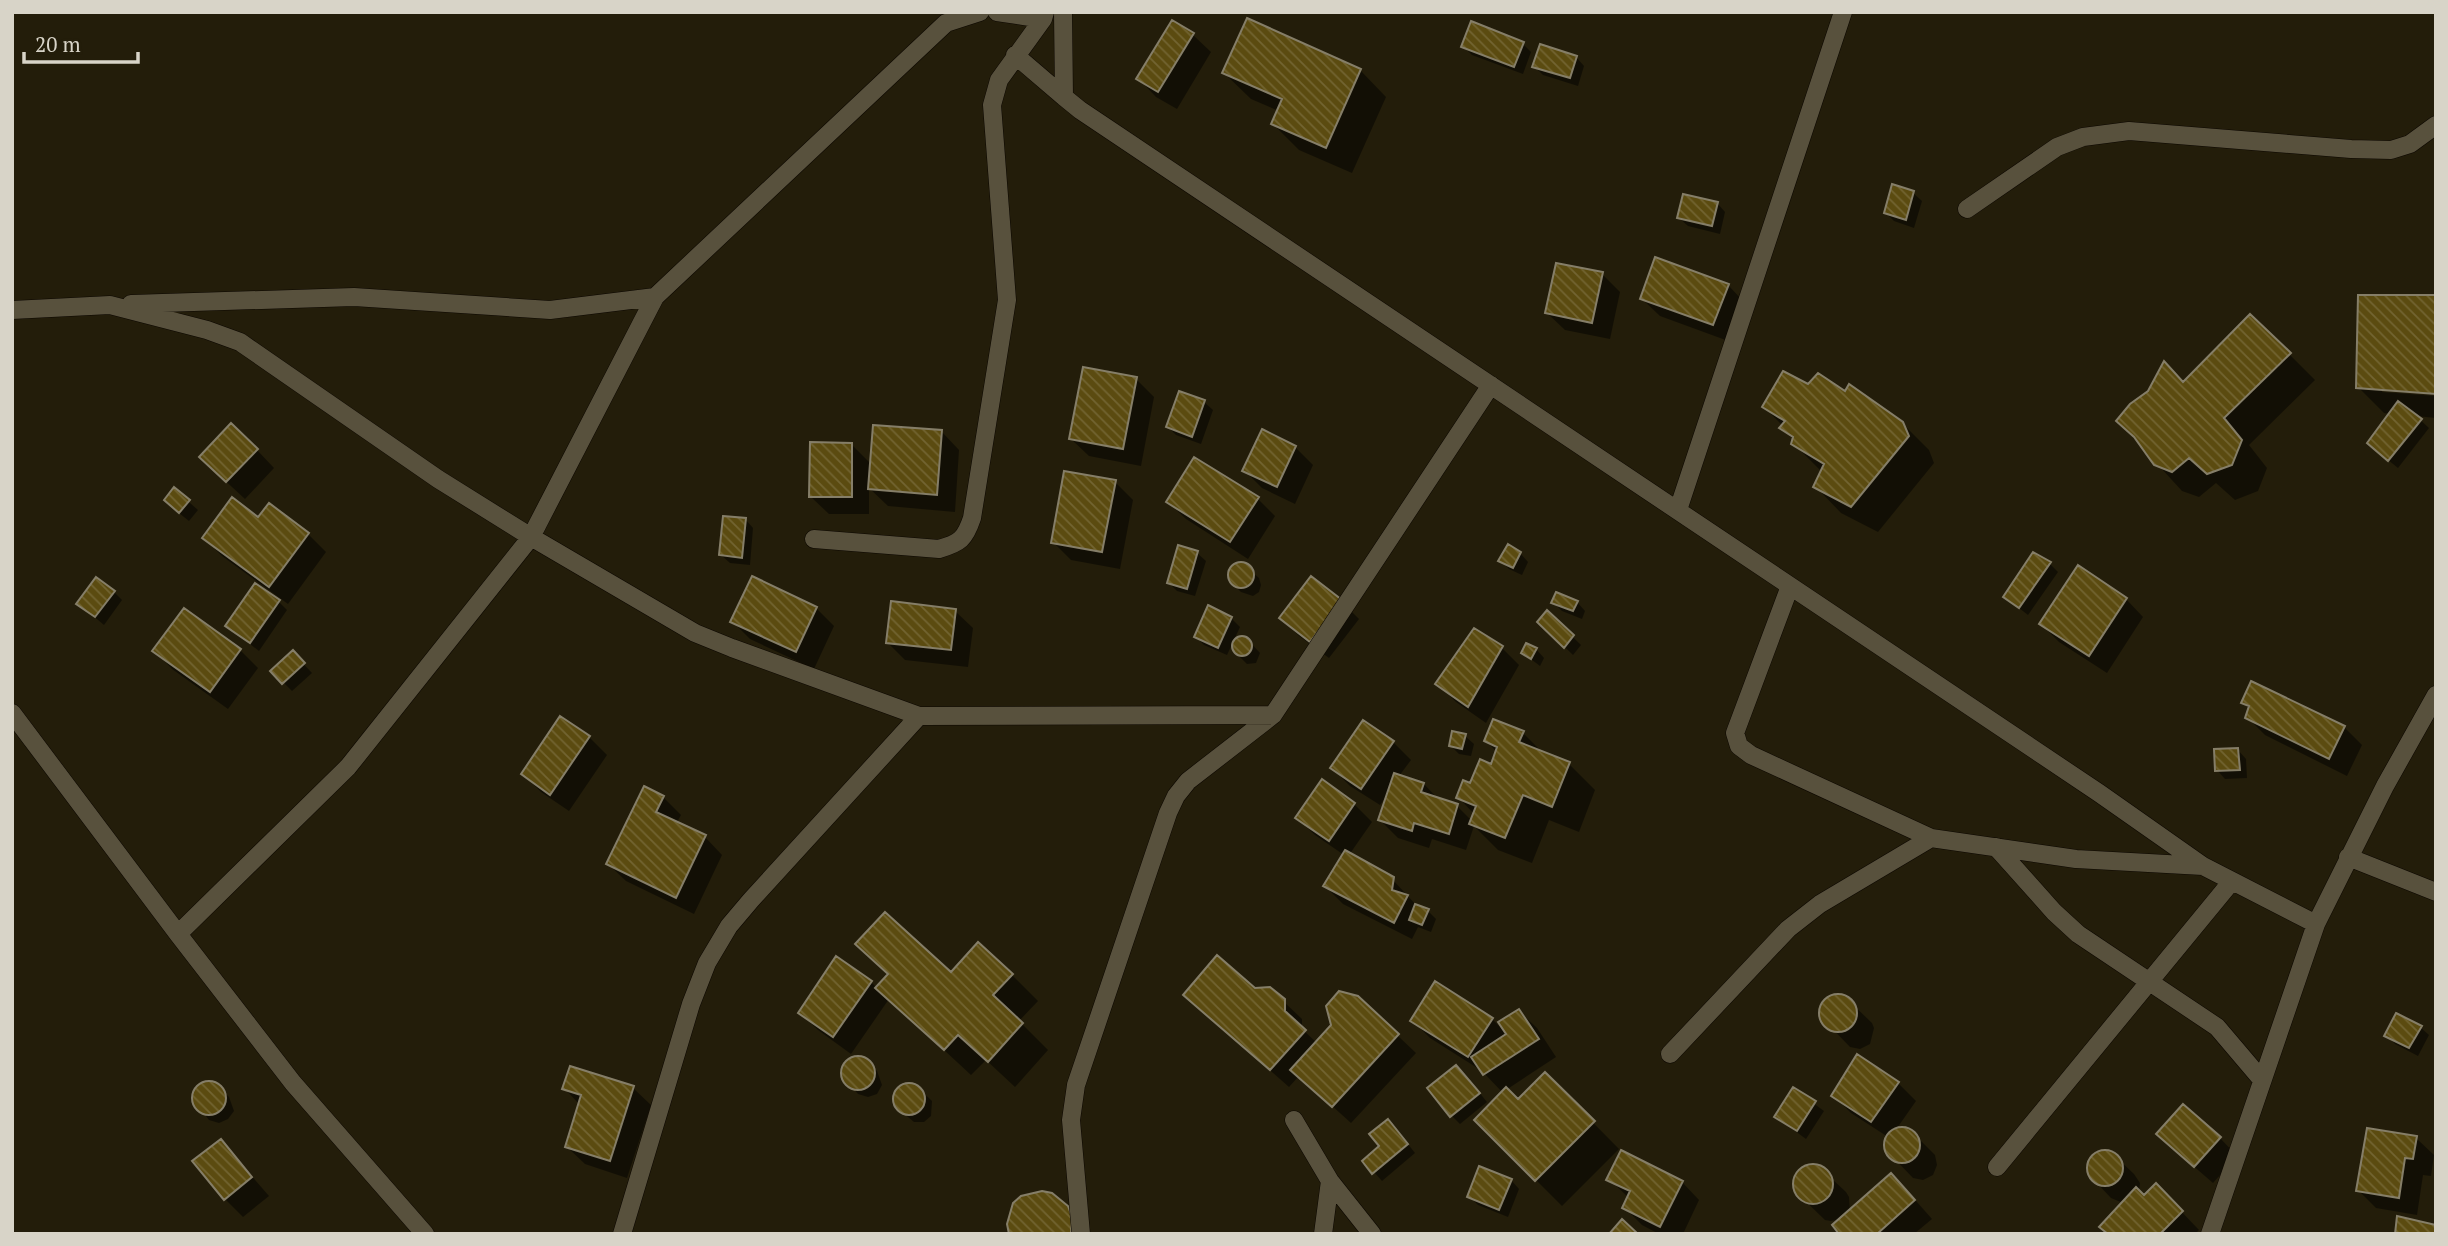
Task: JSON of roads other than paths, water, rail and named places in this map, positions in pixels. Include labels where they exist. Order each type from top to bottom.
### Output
[{"type":"street","points":[[178,934],[348,767],[531,537],[655,298],[946,23],[979,12]]},
{"type":"street","points":[[997,12],[1044,16]]},
{"type":"street","points":[[1063,12],[1064,97]]},
{"type":"street","points":[[1678,510],[1843,12]]},
{"type":"street","points":[[814,539],[939,549],[954,545],[966,535],[972,518],[1007,300],[992,105],[999,80],[1044,16]]},
{"type":"street","points":[[1015,55],[1092,118],[2099,793],[2203,866],[2316,924]]},
{"type":"street","points":[[1967,209],[2057,147],[2083,137],[2129,131],[2391,150],[2410,144],[2436,125]]},
{"type":"street","points":[[12,310],[110,304],[354,297],[550,310],[655,298]]},
{"type":"street","points":[[110,304],[207,330],[240,342],[438,479],[695,633],[919,716],[1273,715]]},
{"type":"street","points":[[1080,1234],[1071,1120],[1076,1085],[1176,796],[1188,781],[1273,715],[1491,384]]},
{"type":"street","points":[[1790,586],[1738,720],[1735,733],[1739,746],[1751,755],[1931,838],[2076,859],[2203,866]]},
{"type":"street","points":[[2210,1234],[2316,924],[2415,728],[2436,695]]},
{"type":"street","points":[[12,713],[293,1083],[425,1234]]},
{"type":"street","points":[[622,1234],[691,1004],[707,963],[729,926],[751,900],[919,716]]},
{"type":"street","points":[[1670,1054],[1788,929],[1820,904],[1931,838]]},
{"type":"street","points":[[1996,847],[2053,912],[2149,983],[2198,1012],[2217,1027],[2262,1080]]},
{"type":"street","points":[[2348,857],[2436,892]]},
{"type":"street","points":[[1997,1167],[2232,881]]},
{"type":"street","points":[[1294,1120],[1330,1181],[1372,1234]]},
{"type":"street","points":[[1322,1234],[1330,1181]]}]
